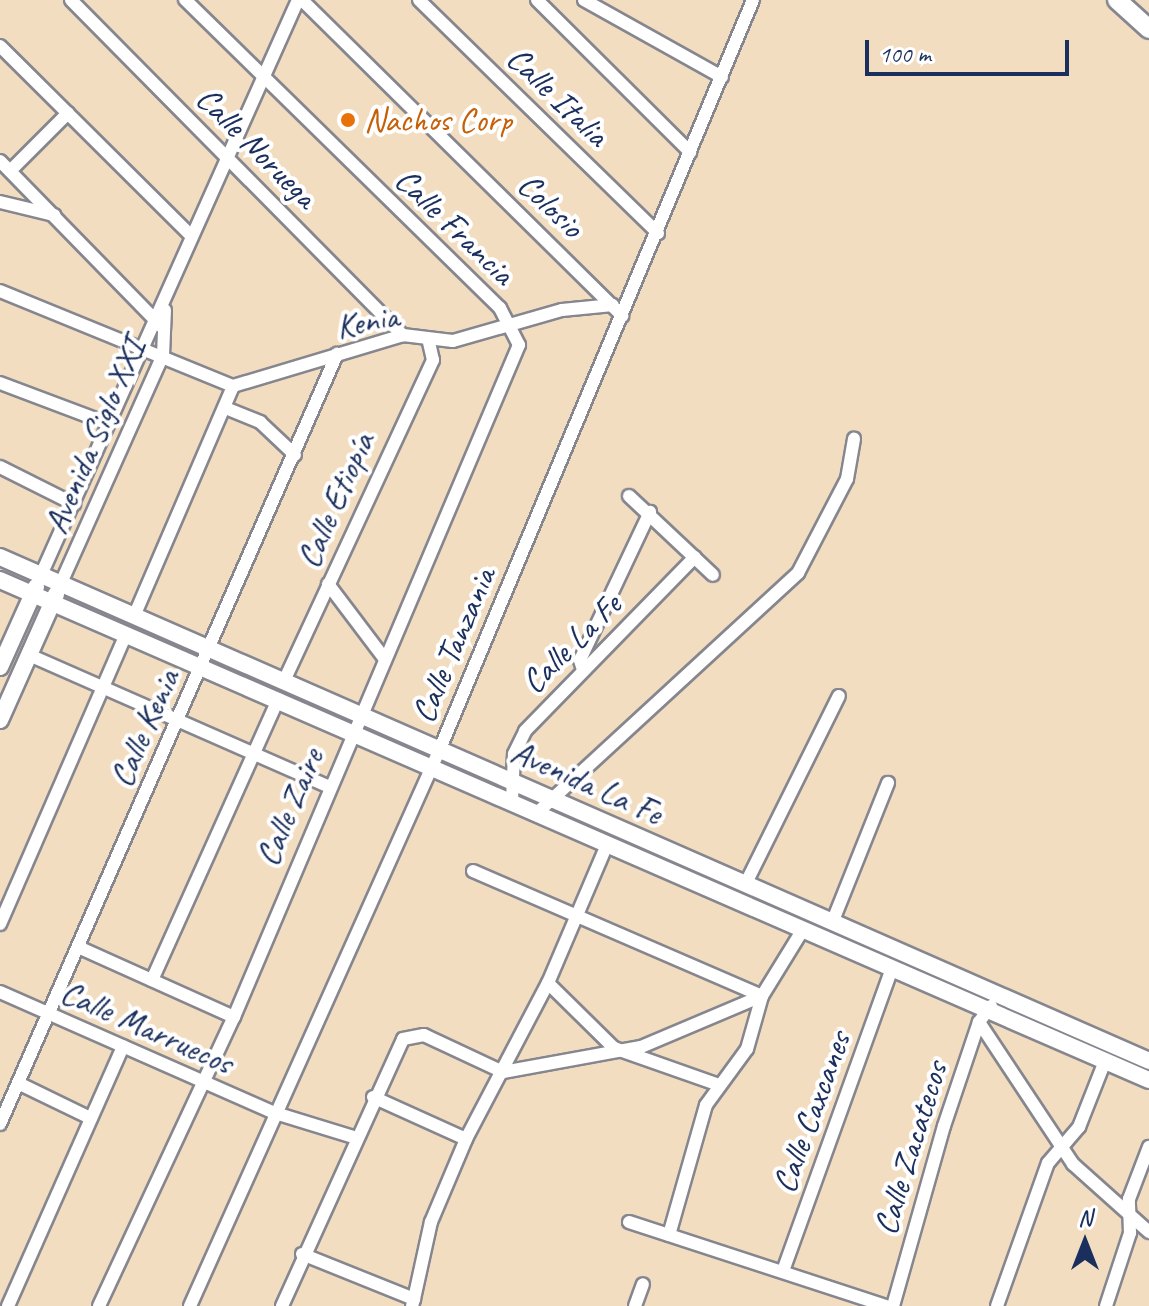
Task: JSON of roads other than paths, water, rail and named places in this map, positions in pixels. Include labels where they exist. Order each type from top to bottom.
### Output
[{"type":"main road","points":[[1117,0],[1149,29]]},
{"type":"street","name":"Calle Noruega","points":[[71,0],[403,335]]},
{"type":"street","name":"Calle Francia","points":[[185,0],[513,326]]},
{"type":"street","name":"Avenida Siglo XXI","points":[[61,583],[163,355],[165,307],[191,236],[300,0]]},
{"type":"street","name":"Colosio","points":[[300,0],[623,316]]},
{"type":"street","name":"Calle Italia","points":[[419,0],[658,233]]},
{"type":"street","points":[[537,0],[690,152]]},
{"type":"street","points":[[584,0],[722,77]]},
{"type":"street","name":"Calle Tanzania","points":[[195,1305],[272,1112],[432,768],[753,0]]},
{"type":"street","points":[[0,46],[191,236]]},
{"type":"street","points":[[10,171],[68,113]]},
{"type":"street","points":[[0,161],[162,327]]},
{"type":"street","points":[[0,202],[54,215]]},
{"type":"street","points":[[0,291],[233,386],[228,409],[135,614]]},
{"type":"street","name":"Kenia","points":[[233,386],[403,335],[429,342],[513,326],[562,310],[613,305]]},
{"type":"street","name":"Calle Zaire","points":[[99,1306],[199,1082],[234,1017],[327,786],[519,345],[513,326]]},
{"type":"street","name":"Avenida Siglo XXI","points":[[41,575],[143,348],[162,327]]},
{"type":"street","name":"Calle Etiopía","points":[[284,681],[433,360],[429,342]]},
{"type":"street","name":"Calle Kenia","points":[[0,1124],[337,354]]},
{"type":"street","points":[[0,383],[109,424]]},
{"type":"street","points":[[228,409],[260,422],[295,455]]},
{"type":"street","points":[[537,813],[558,800],[798,573],[847,479],[854,439]]},
{"type":"street","points":[[0,467],[74,504]]},
{"type":"street","points":[[629,496],[650,512],[713,575]]},
{"type":"street","points":[[583,670],[580,660],[650,512]]},
{"type":"street","name":"Avenida La Fe","points":[[0,557],[1149,1061]]},
{"type":"street","name":"Calle La Fe","points":[[512,801],[514,754],[525,731],[695,557]]},
{"type":"street","points":[[0,667],[41,575]]},
{"type":"street","name":"Avenida La Fe","points":[[0,580],[512,801],[891,971],[983,1016],[1149,1080]]},
{"type":"street","points":[[0,720],[61,583]]},
{"type":"street","points":[[328,584],[384,658]]},
{"type":"street","points":[[0,924],[126,634]]},
{"type":"street","points":[[29,655],[327,786]]},
{"type":"street","points":[[745,885],[839,696]]},
{"type":"street","points":[[152,980],[278,699]]},
{"type":"street","points":[[832,923],[888,783]]},
{"type":"street","points":[[302,1254],[413,1302],[431,1222],[466,1139],[548,983],[607,845]]},
{"type":"street","points":[[473,871],[575,918],[762,996]]},
{"type":"street","points":[[669,1235],[716,1084],[747,1049],[762,996],[802,931]]},
{"type":"street","points":[[78,947],[234,1017]]},
{"type":"street","name":"Calle Caxcanes","points":[[783,1271],[891,971]]},
{"type":"street","points":[[548,983],[614,1048],[716,1084]]},
{"type":"street","name":"Calle Marruecos","points":[[0,992],[272,1112],[354,1137]]},
{"type":"street","points":[[1002,994],[983,1016],[1073,1164],[1149,1232]]},
{"type":"street","points":[[282,1306],[354,1137],[403,1039],[414,1035],[503,1072],[614,1048],[641,1047],[762,996]]},
{"type":"street","name":"Calle Zacatecos","points":[[893,1306],[983,1016]]},
{"type":"street","points":[[8,1306],[123,1046]]},
{"type":"street","points":[[997,1306],[1048,1163],[1079,1127],[1105,1061]]},
{"type":"street","points":[[18,1083],[90,1118]]},
{"type":"street","points":[[373,1097],[466,1139]]},
{"type":"street","points":[[1106,1306],[1130,1217],[1129,1199],[1149,1147]]},
{"type":"street","points":[[629,1222],[886,1306]]},
{"type":"street","points":[[635,1306],[643,1284]]},
{"type":"place","name":"Nachos Corp","points":[[348,120]]}]
